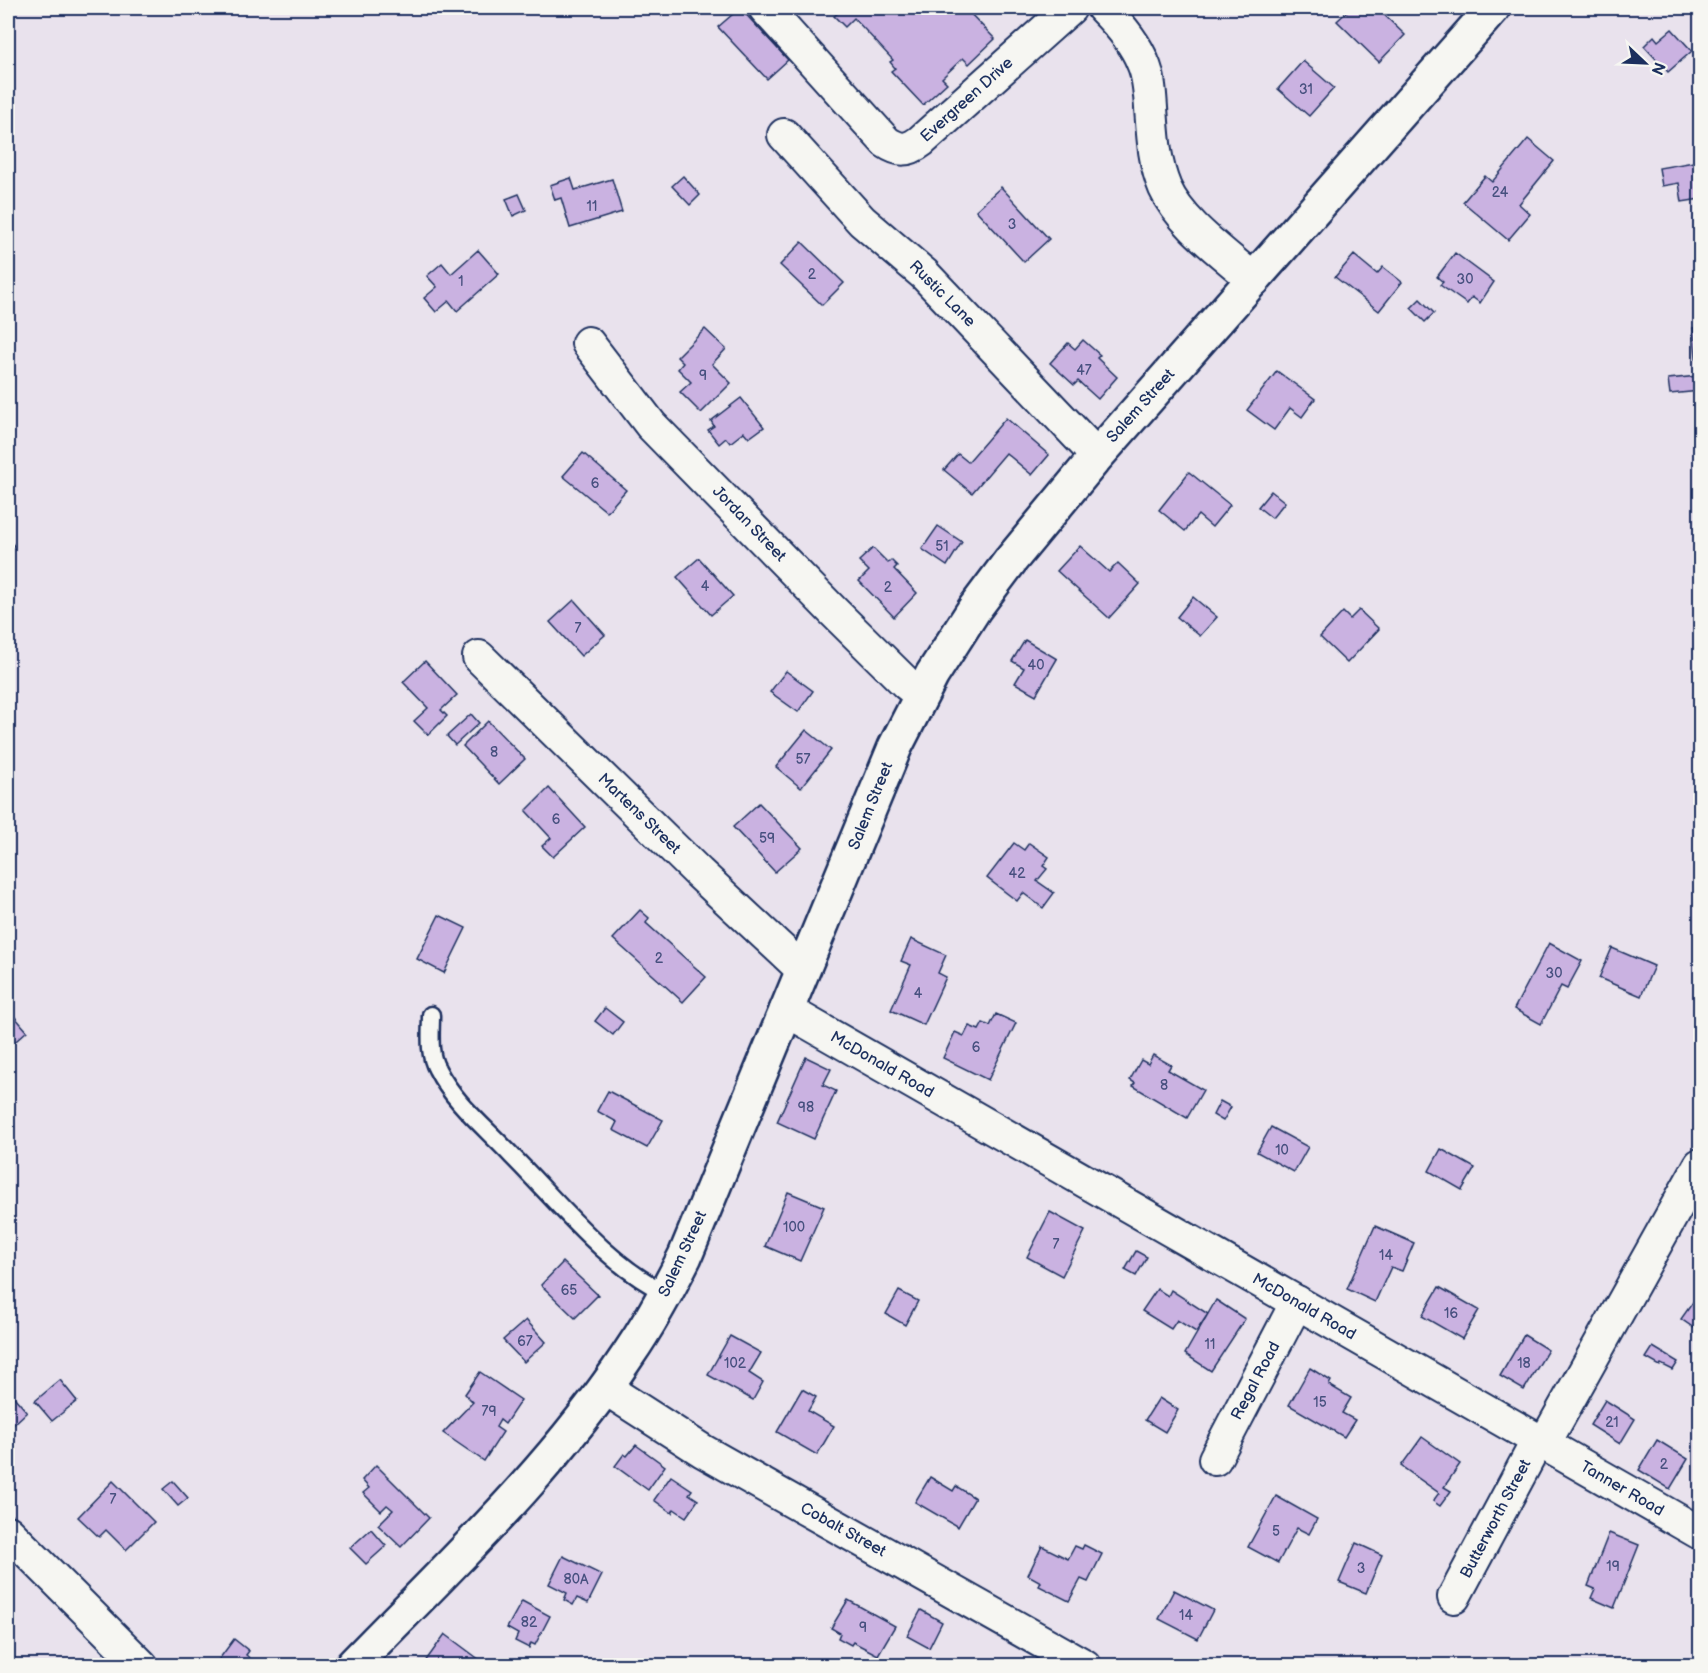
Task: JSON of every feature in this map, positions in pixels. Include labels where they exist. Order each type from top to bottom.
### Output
[{"type":"street","name":"Evergreen Drive","points":[[765,8],[886,142],[903,150],[913,148],[1070,8]]},
{"type":"street","points":[[1103,8],[1131,40],[1144,64],[1158,168],[1166,191],[1198,231],[1254,280]]},
{"type":"street","name":"Salem Street","points":[[352,1665],[515,1496],[605,1388],[643,1333],[685,1256],[895,747],[921,695],[975,608],[1011,560],[1097,456],[1493,8]]},
{"type":"street","name":"Rustic Lane","points":[[784,135],[862,221],[924,274],[1097,456]]},
{"type":"street","name":"Jordan Street","points":[[588,343],[651,425],[834,612],[906,684],[921,695]]},
{"type":"street","name":"Martens Street","points":[[479,657],[699,873],[803,970]]},
{"type":"street","name":"McDonald Road","points":[[786,1010],[1541,1442]]},
{"type":"street","points":[[1541,1442],[1701,1165]]},
{"type":"street","name":"Regal Road","points":[[1215,1459],[1297,1302]]},
{"type":"street","name":"Cobalt Street","points":[[605,1388],[703,1451],[1085,1665]]},
{"type":"street","name":"Tanner Road","points":[[1541,1442],[1701,1533]]},
{"type":"street","name":"Butterworth Street","points":[[1454,1597],[1541,1442]]},
{"type":"street","points":[[8,1532],[142,1665]]},
{"type":"lane","points":[[430,1015],[431,1047],[435,1067],[461,1103],[610,1256],[649,1284],[666,1293]]},
{"type":"building","points":[[740,8],[788,60],[767,79],[718,27]]},
{"type":"building","points":[[833,8],[950,8],[953,11],[956,8],[965,8],[995,39],[969,64],[963,58],[942,78],[947,83],[923,105],[891,71],[895,68],[890,62],[893,60],[854,18],[845,27],[834,16],[838,13]]},
{"type":"building","points":[[1351,8],[1377,8],[1405,35],[1379,62],[1337,21]]},
{"type":"building","points":[[1672,29],[1692,51],[1668,72],[1644,46],[1654,36],[1658,41]]},
{"type":"building","points":[[1303,61],[1334,88],[1309,116],[1278,89]]},
{"type":"building","points":[[1528,139],[1554,161],[1519,204],[1530,214],[1508,240],[1463,202],[1485,176],[1492,182]]},
{"type":"building","points":[[1700,161],[1700,199],[1682,202],[1679,183],[1662,186],[1659,168]]},
{"type":"building","points":[[683,176],[700,195],[690,205],[672,186]]},
{"type":"building","points":[[571,178],[575,190],[612,179],[622,212],[570,228],[561,198],[555,200],[550,185]]},
{"type":"building","points":[[1001,187],[1049,239],[1024,262],[976,210]]},
{"type":"building","points":[[519,194],[526,210],[513,216],[506,199]]},
{"type":"building","points":[[802,242],[844,283],[822,305],[780,265]]},
{"type":"building","points":[[478,250],[499,274],[457,311],[449,301],[436,312],[424,298],[437,287],[427,276],[442,263],[451,274]]},
{"type":"building","points":[[1455,253],[1494,282],[1480,303],[1472,297],[1467,304],[1440,285],[1443,282],[1437,277]]},
{"type":"building","points":[[1354,255],[1377,274],[1383,267],[1402,282],[1379,311],[1335,277]]},
{"type":"building","points":[[1420,299],[1434,313],[1425,322],[1411,308]]},
{"type":"building","points":[[1700,327],[1700,391],[1670,394],[1668,379],[1698,376],[1693,328]]},
{"type":"building","points":[[705,329],[726,349],[712,364],[731,383],[701,413],[680,392],[691,382],[678,369],[683,363],[677,357]]},
{"type":"building","points":[[1083,340],[1100,355],[1097,358],[1117,377],[1098,399],[1078,381],[1074,385],[1050,363],[1068,343],[1075,349]]},
{"type":"building","points":[[1277,371],[1315,399],[1302,417],[1290,408],[1274,430],[1247,410]]},
{"type":"building","points":[[741,398],[764,427],[749,438],[744,432],[730,443],[726,438],[719,444],[708,430],[714,426],[711,421]]},
{"type":"building","points":[[1006,418],[1049,455],[1032,475],[1006,453],[972,493],[944,470],[958,454],[968,462]]},
{"type":"building","points":[[583,453],[626,490],[607,512],[563,476]]},
{"type":"building","points":[[1189,472],[1230,505],[1212,527],[1198,515],[1185,531],[1159,510]]},
{"type":"building","points":[[1271,491],[1285,502],[1272,518],[1258,507]]},
{"type":"building","points":[[938,526],[962,542],[947,566],[922,549]]},
{"type":"building","points":[[8,538],[14,546],[8,552]]},
{"type":"building","points":[[1080,546],[1109,572],[1118,563],[1140,584],[1109,618],[1057,571]]},
{"type":"building","points":[[873,548],[888,563],[891,560],[897,566],[894,569],[917,593],[894,617],[859,581],[869,571],[859,561]]},
{"type":"building","points":[[699,558],[733,596],[711,615],[677,577]]},
{"type":"building","points":[[1193,597],[1217,617],[1200,636],[1177,617]]},
{"type":"building","points":[[574,600],[605,635],[581,656],[550,622]]},
{"type":"building","points":[[1359,610],[1379,629],[1347,663],[1320,637],[1343,612],[1350,619]]},
{"type":"building","points":[[1025,640],[1057,659],[1036,695],[1015,683],[1024,668],[1012,661]]},
{"type":"building","points":[[425,661],[457,695],[441,710],[447,716],[428,735],[414,721],[428,708],[403,682]]},
{"type":"building","points":[[786,671],[813,691],[798,712],[770,692]]},
{"type":"building","points":[[471,714],[479,723],[455,745],[447,736]]},
{"type":"building","points":[[488,721],[525,759],[499,784],[463,746]]},
{"type":"building","points":[[806,730],[831,750],[801,788],[776,767]]},
{"type":"building","points":[[549,788],[585,827],[553,857],[542,846],[551,838],[526,811]]},
{"type":"building","points":[[759,803],[802,848],[775,872],[733,827]]},
{"type":"building","points":[[1014,843],[1024,850],[1029,843],[1049,857],[1043,866],[1047,869],[1037,881],[1054,893],[1043,908],[1023,893],[1017,901],[987,878]]},
{"type":"building","points":[[640,910],[649,918],[646,923],[706,977],[683,1002],[613,939]]},
{"type":"building","points":[[439,915],[466,928],[444,973],[417,959]]},
{"type":"building","points":[[911,939],[946,955],[938,973],[946,977],[924,1025],[891,1010],[911,965],[901,961]]},
{"type":"building","points":[[1549,943],[1582,961],[1567,989],[1561,986],[1541,1024],[1514,1009]]},
{"type":"building","points":[[1612,948],[1654,966],[1641,996],[1599,978]]},
{"type":"building","points":[[605,1008],[623,1022],[613,1035],[595,1021]]},
{"type":"building","points":[[8,1009],[27,1031],[8,1048]]},
{"type":"building","points":[[996,1014],[1016,1023],[988,1080],[943,1058],[955,1032],[964,1036],[969,1026],[979,1030],[983,1023],[990,1026]]},
{"type":"building","points":[[1153,1055],[1171,1065],[1168,1070],[1203,1090],[1187,1118],[1133,1086],[1135,1083],[1130,1080],[1141,1060],[1148,1064]]},
{"type":"building","points":[[806,1057],[831,1069],[823,1085],[836,1091],[814,1139],[777,1122]]},
{"type":"building","points":[[608,1091],[663,1120],[647,1148],[613,1130],[617,1122],[597,1111]]},
{"type":"building","points":[[1220,1101],[1231,1107],[1223,1121],[1213,1115]]},
{"type":"building","points":[[1271,1127],[1308,1147],[1294,1172],[1257,1152]]},
{"type":"building","points":[[1441,1149],[1475,1168],[1462,1190],[1429,1171]]},
{"type":"building","points":[[788,1192],[824,1207],[800,1261],[765,1246]]},
{"type":"building","points":[[1050,1212],[1085,1231],[1062,1276],[1027,1257]]},
{"type":"building","points":[[1375,1226],[1414,1243],[1402,1271],[1391,1267],[1375,1302],[1347,1289]]},
{"type":"building","points":[[1136,1251],[1147,1257],[1136,1276],[1125,1270]]},
{"type":"building","points":[[563,1262],[598,1295],[575,1318],[541,1285]]},
{"type":"building","points":[[1439,1287],[1479,1310],[1462,1339],[1422,1316]]},
{"type":"building","points":[[1157,1289],[1168,1296],[1171,1290],[1208,1314],[1196,1332],[1177,1320],[1171,1329],[1142,1311]]},
{"type":"building","points":[[899,1291],[918,1301],[905,1325],[886,1314]]},
{"type":"building","points":[[1700,1292],[1700,1332],[1681,1319]]},
{"type":"building","points":[[1216,1300],[1245,1319],[1211,1371],[1185,1354]]},
{"type":"building","points":[[526,1320],[546,1342],[524,1362],[503,1340]]},
{"type":"building","points":[[1524,1335],[1548,1350],[1524,1390],[1500,1376]]},
{"type":"building","points":[[730,1336],[761,1353],[749,1373],[763,1382],[753,1400],[708,1375]]},
{"type":"building","points":[[1653,1347],[1678,1362],[1673,1370],[1646,1358]]},
{"type":"building","points":[[1310,1368],[1331,1381],[1329,1385],[1351,1398],[1342,1413],[1355,1420],[1344,1437],[1289,1405]]},
{"type":"building","points":[[480,1372],[521,1400],[505,1424],[500,1420],[496,1427],[503,1432],[484,1461],[443,1433],[473,1402],[465,1394]]},
{"type":"building","points":[[60,1380],[77,1401],[52,1421],[35,1401]]},
{"type":"building","points":[[802,1389],[816,1397],[808,1411],[834,1426],[817,1455],[777,1432]]},
{"type":"building","points":[[8,1390],[27,1412],[13,1425],[8,1419]]},
{"type":"building","points":[[1159,1398],[1178,1410],[1165,1432],[1145,1420]]},
{"type":"building","points":[[1605,1400],[1635,1419],[1620,1444],[1590,1425]]},
{"type":"building","points":[[1422,1437],[1460,1464],[1444,1487],[1451,1491],[1440,1506],[1433,1501],[1439,1493],[1401,1466]]},
{"type":"building","points":[[1657,1440],[1688,1459],[1670,1489],[1639,1470]]},
{"type":"building","points":[[636,1445],[665,1466],[648,1490],[615,1466],[624,1454],[627,1456]]},
{"type":"building","points":[[376,1465],[429,1518],[401,1547],[378,1525],[393,1510],[387,1505],[381,1511],[363,1493],[369,1488],[362,1480]]},
{"type":"building","points":[[671,1476],[692,1490],[689,1494],[698,1500],[686,1517],[674,1509],[672,1513],[654,1500]]},
{"type":"building","points":[[930,1477],[953,1491],[956,1486],[975,1498],[958,1527],[915,1502]]},
{"type":"building","points":[[113,1481],[154,1522],[126,1550],[106,1530],[99,1537],[78,1517]]},
{"type":"building","points":[[173,1481],[188,1498],[178,1506],[163,1489]]},
{"type":"building","points":[[1276,1496],[1317,1519],[1309,1534],[1297,1528],[1278,1563],[1248,1547]]},
{"type":"building","points":[[371,1529],[386,1546],[366,1564],[350,1548]]},
{"type":"building","points":[[1609,1533],[1639,1545],[1614,1608],[1591,1598],[1595,1589],[1588,1586]]},
{"type":"building","points":[[1356,1543],[1382,1555],[1366,1593],[1339,1582]]},
{"type":"building","points":[[1084,1545],[1102,1554],[1088,1582],[1081,1579],[1069,1601],[1039,1586],[1041,1582],[1028,1575],[1042,1546],[1068,1559],[1075,1546],[1082,1549]]},
{"type":"building","points":[[563,1556],[602,1575],[588,1603],[577,1598],[573,1605],[564,1600],[567,1593],[549,1584]]},
{"type":"building","points":[[1174,1590],[1213,1610],[1198,1639],[1159,1619]]},
{"type":"building","points":[[848,1600],[895,1626],[878,1655],[853,1642],[851,1645],[838,1638],[840,1633],[831,1628]]},
{"type":"building","points":[[522,1601],[550,1616],[535,1645],[531,1643],[529,1648],[515,1641],[518,1634],[507,1628]]},
{"type":"building","points":[[921,1610],[942,1622],[929,1648],[907,1636]]},
{"type":"building","points":[[445,1634],[488,1666],[422,1666]]},
{"type":"building","points":[[234,1639],[249,1651],[246,1655],[259,1666],[214,1666]]}]
